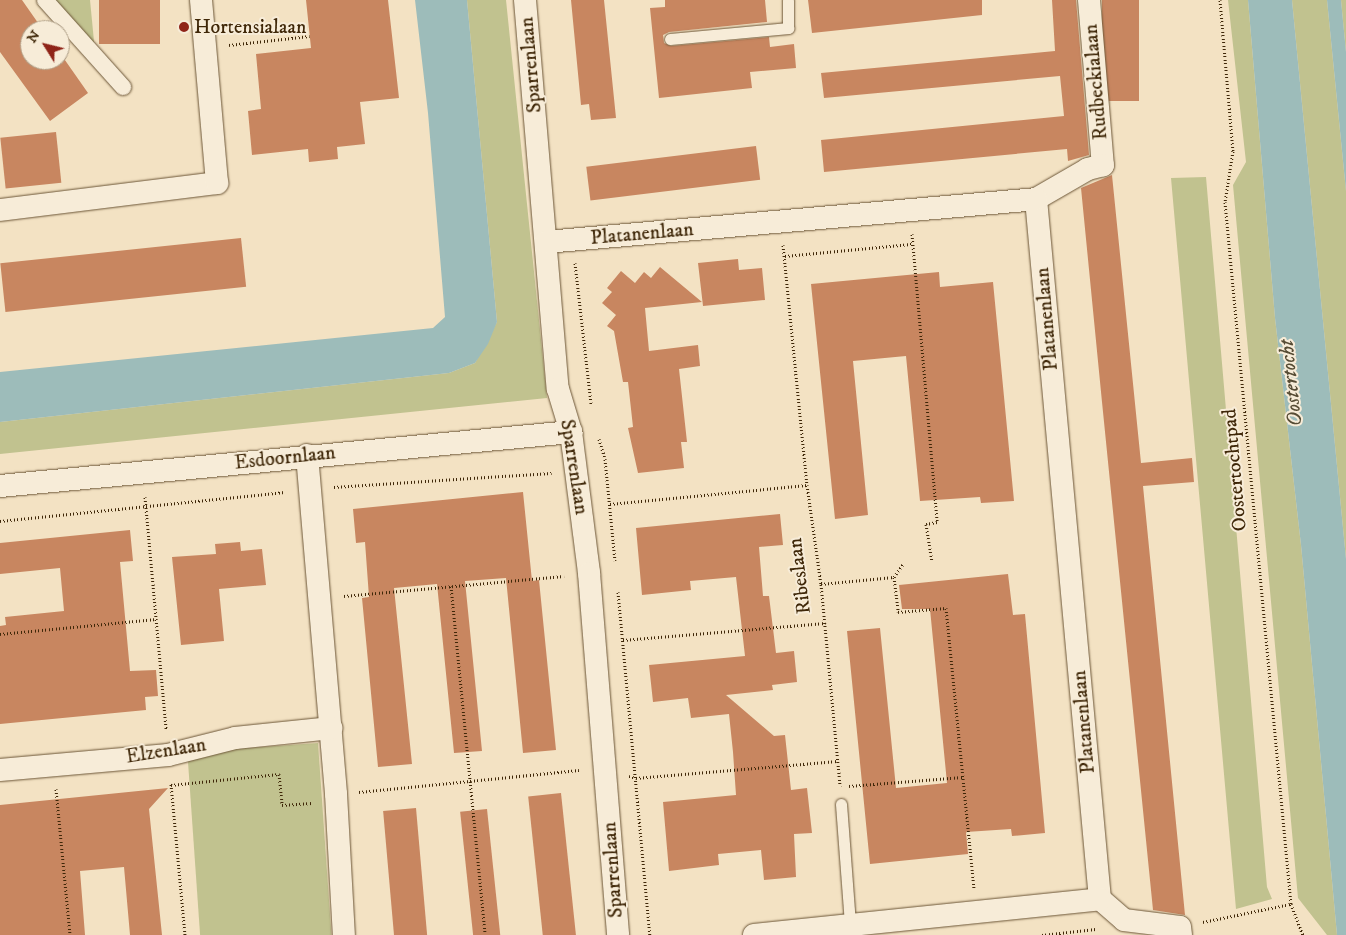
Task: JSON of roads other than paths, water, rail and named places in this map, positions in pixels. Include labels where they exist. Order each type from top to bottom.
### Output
[{"type":"street","points":[[45,0],[122,87]]},
{"type":"street","points":[[0,210],[218,183],[201,0]]},
{"type":"street","name":"Sparrenlaan","points":[[525,0],[558,389],[571,432],[589,573],[618,935]]},
{"type":"street","name":"Rudbeckialaan","points":[[1089,0],[1103,165]]},
{"type":"street","name":"Platanenlaan","points":[[546,242],[1036,199],[1088,169],[1103,165]]},
{"type":"street","name":"Platanenlaan","points":[[1036,199],[1100,899]]},
{"type":"street","name":"Esdoornlaan","points":[[0,486],[142,474],[307,455],[571,432]]},
{"type":"street","points":[[307,455],[321,598],[336,794],[344,935]]},
{"type":"street","name":"Elzenlaan","points":[[0,770],[168,755],[235,738],[331,728]]},
{"type":"street","points":[[754,935],[1100,899],[1124,920],[1181,931]]},
{"type":"lane","points":[[670,40],[788,28],[788,0]]},
{"type":"lane","points":[[841,804],[850,925]]},
{"type":"water","points":[[415,0],[467,0],[497,322],[488,344],[475,363],[449,373],[0,422],[0,372],[433,328],[445,317],[428,113]]},
{"type":"water","name":"Oostertocht","points":[[1248,0],[1292,0],[1346,559],[1346,935],[1337,935],[1301,545],[1275,318]]},
{"type":"water","points":[[1327,0],[1341,0],[1346,52],[1346,191]]},
{"type":"place","name":"Hortensialaan","points":[[184,27]]}]
